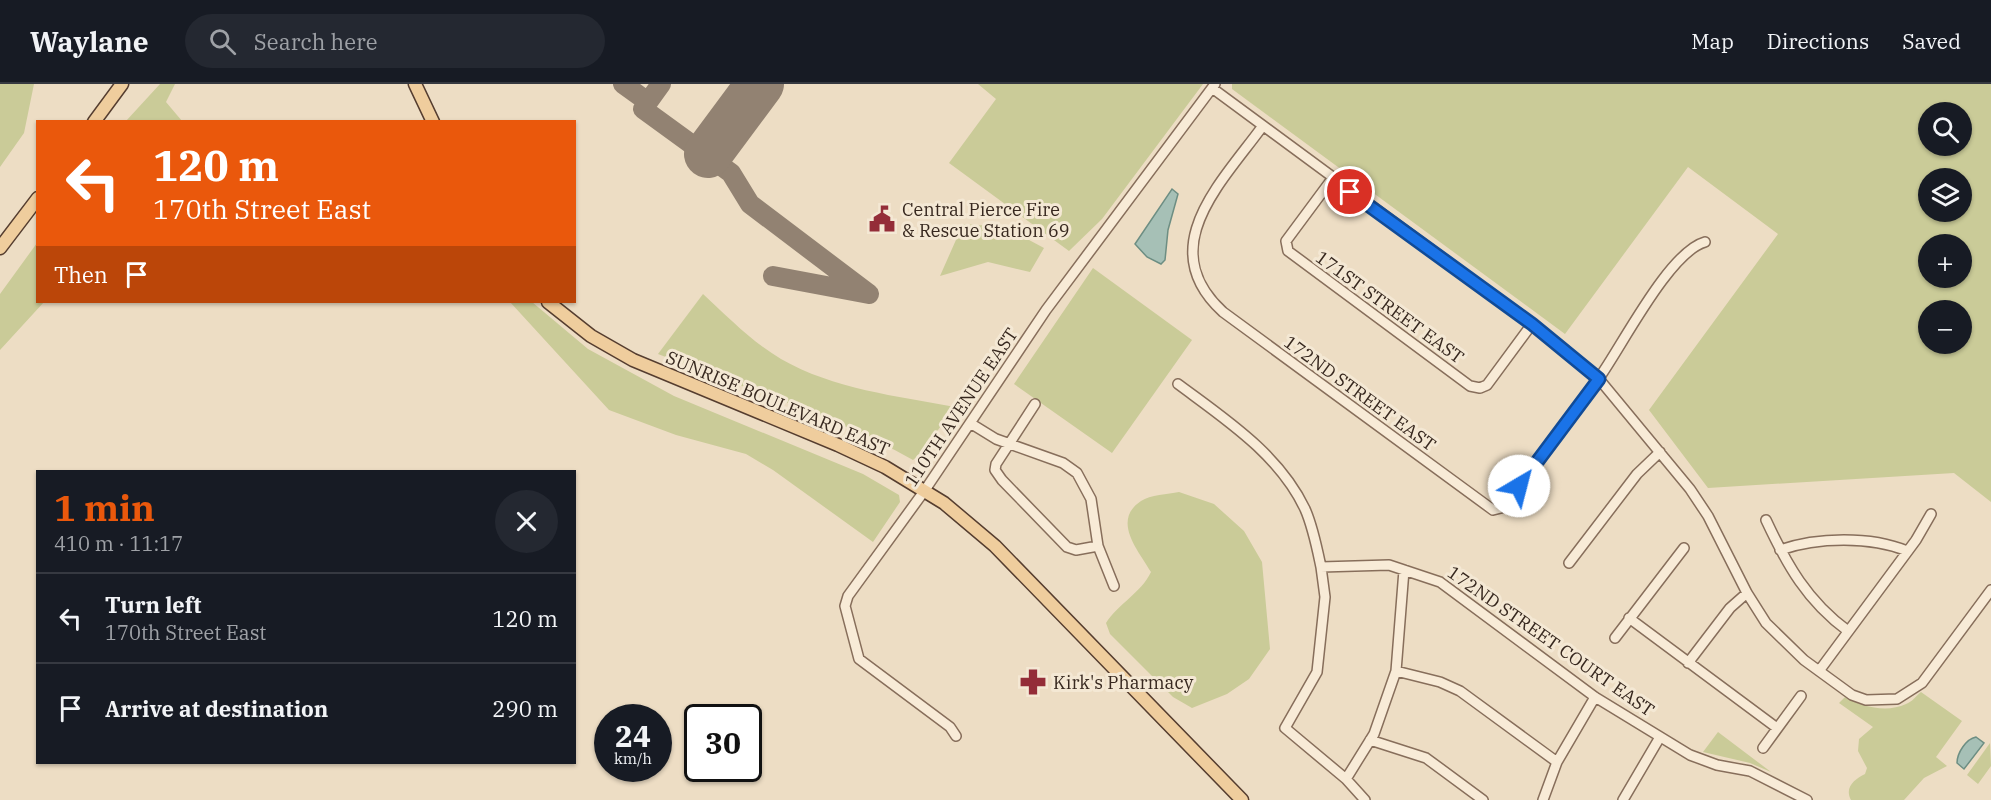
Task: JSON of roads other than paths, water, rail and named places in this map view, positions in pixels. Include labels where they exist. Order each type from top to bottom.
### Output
[{"type":"main road","points":[[95,120],[122,84]]},
{"type":"main road","points":[[415,84],[432,120]]},
{"type":"main road","points":[[0,248],[36,201]]},
{"type":"main road","name":"SUNRISE BOULEVARD EAST","points":[[549,303],[591,336],[633,360],[838,444],[925,490],[957,513],[995,546],[1242,800]]},
{"type":"street","points":[[1213,86],[1262,127],[1532,324],[1599,379],[1660,452],[1708,516],[1747,593],[1778,636],[1819,671],[1847,691],[1876,702],[1897,699],[1911,693],[1922,683],[1991,590]]},
{"type":"street","name":"110TH AVENUE EAST","points":[[956,736],[951,727],[859,659],[845,606],[848,596],[925,490],[1059,292],[1213,86]]},
{"type":"street","name":"172ND STREET EAST","points":[[1262,127],[1210,197],[1198,218],[1194,236],[1193,260],[1198,278],[1208,297],[1223,312],[1487,507],[1497,510],[1505,504],[1599,379]]},
{"type":"street","name":"171ST STREET EAST","points":[[1332,179],[1288,238],[1285,246],[1294,256],[1336,288],[1470,386],[1480,388],[1493,378],[1532,324]]},
{"type":"street","points":[[1599,379],[1627,330],[1685,253],[1705,242]]},
{"type":"street","points":[[1178,384],[1262,451],[1293,488],[1305,510],[1322,567],[1324,607],[1317,672],[1285,728],[1346,779],[1365,800]]},
{"type":"street","points":[[1035,404],[1008,444],[995,470],[1067,547],[1076,550],[1098,546]]},
{"type":"street","points":[[970,423],[1008,444],[1063,463],[1077,473],[1091,499],[1098,546],[1114,586]]},
{"type":"street","points":[[1569,563],[1637,474],[1660,452]]},
{"type":"street","points":[[1819,671],[1907,551],[1931,514]]},
{"type":"street","points":[[1766,520],[1790,569],[1815,603],[1848,631]]},
{"type":"street","points":[[1780,550],[1813,542],[1886,544],[1907,551]]},
{"type":"street","points":[[1615,638],[1684,548]]},
{"type":"street","name":"172ND STREET COURT EAST","points":[[1322,567],[1368,564],[1424,575],[1457,593],[1595,697],[1660,737],[1702,760],[1750,771],[1808,800]]},
{"type":"street","points":[[1346,779],[1370,740],[1396,671],[1404,570]]},
{"type":"street","points":[[1688,663],[1730,608],[1747,593]]},
{"type":"street","points":[[1629,618],[1777,729]]},
{"type":"street","points":[[1396,671],[1440,682],[1460,691],[1557,762]]},
{"type":"street","points":[[1763,748],[1801,696]]},
{"type":"street","points":[[1543,800],[1557,762],[1595,697]]},
{"type":"street","points":[[1623,800],[1660,737]]},
{"type":"street","points":[[1370,740],[1426,758],[1483,800]]},
{"type":"place","name":"Central Pierce Fire & Rescue Station 69","points":[[882,219]]},
{"type":"place","name":"Kirk's Pharmacy","points":[[1033,682]]}]
